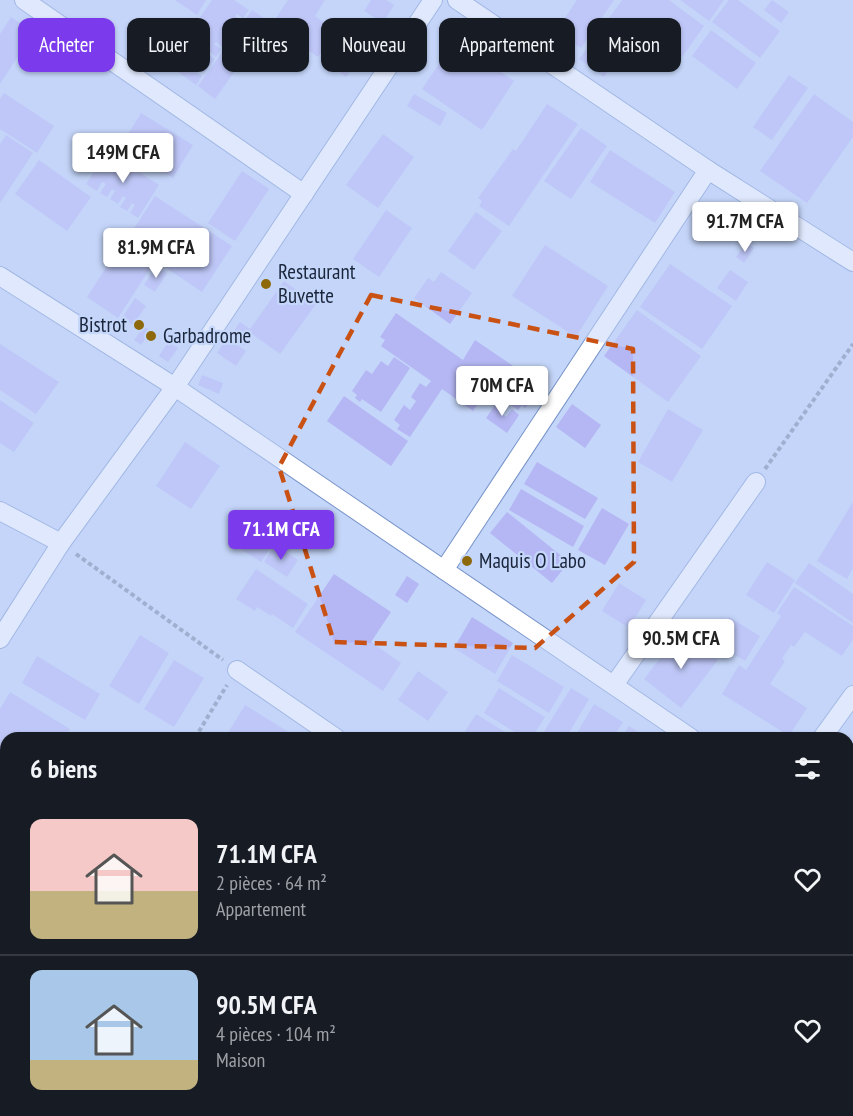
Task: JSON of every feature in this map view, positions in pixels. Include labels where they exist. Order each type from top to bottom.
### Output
[{"type":"street","points":[[24,0],[304,194]]},
{"type":"street","points":[[0,639],[61,543],[175,387],[432,0]]},
{"type":"street","points":[[457,0],[708,170],[853,262]]},
{"type":"street","points":[[444,570],[708,170]]},
{"type":"street","points":[[0,276],[175,387],[682,732]]},
{"type":"street","points":[[614,686],[756,482]]},
{"type":"street","points":[[0,511],[61,543]]},
{"type":"street","points":[[237,670],[327,732]]},
{"type":"street","points":[[826,732],[853,695]]},
{"type":"path","points":[[756,482],[853,344]]},
{"type":"path","points":[[61,543],[237,670],[199,732]]},
{"type":"highlighted area","points":[[371,295],[633,349],[634,562],[535,648],[334,642],[279,467]]},
{"type":"building","points":[[175,0],[206,0],[197,15]]},
{"type":"building","points":[[212,0],[234,0],[249,10],[243,18],[237,14],[235,16],[237,18],[222,18],[222,46],[216,42],[214,44],[221,49],[216,57],[210,52],[210,18],[199,18]]},
{"type":"building","points":[[288,0],[325,0],[315,16],[321,20],[321,53],[318,57],[309,51],[309,18],[276,18]]},
{"type":"building","points":[[371,0],[386,0],[394,5],[386,18],[375,18],[364,11]]},
{"type":"building","points":[[577,0],[614,0],[602,18],[587,18],[587,39],[581,48],[575,44],[575,18],[565,18]]},
{"type":"building","points":[[622,0],[669,0],[704,26],[682,57],[681,18],[609,18]]},
{"type":"building","points":[[680,0],[724,0],[709,21]]},
{"type":"building","points":[[729,0],[738,0],[780,31],[760,58],[712,22]]},
{"type":"building","points":[[772,0],[789,12],[781,23],[764,10]]},
{"type":"building","points":[[252,10],[264,18],[246,18]]},
{"type":"building","points":[[11,17],[18,22],[18,56],[0,84],[0,34]]},
{"type":"building","points":[[711,30],[756,63],[737,89],[692,56]]},
{"type":"building","points":[[587,48],[587,65],[579,59]]},
{"type":"building","points":[[222,52],[222,72],[234,72],[215,99],[198,86]]},
{"type":"building","points":[[210,55],[215,59],[210,65]]},
{"type":"building","points":[[439,64],[439,72],[501,72],[514,81],[482,130],[422,89]]},
{"type":"building","points":[[178,72],[196,72],[202,76],[196,85]]},
{"type":"building","points":[[339,72],[350,72],[346,77]]},
{"type":"building","points":[[597,72],[608,72],[604,77]]},
{"type":"building","points":[[789,75],[808,88],[772,140],[753,127]]},
{"type":"building","points":[[4,93],[54,126],[37,153],[0,129],[0,99]]},
{"type":"building","points":[[414,94],[447,113],[440,126],[407,106]]},
{"type":"building","points":[[814,94],[853,122],[853,137],[807,203],[760,171]]},
{"type":"building","points":[[547,104],[578,124],[509,226],[479,206],[482,201],[478,198],[513,149],[516,151]]},
{"type":"building","points":[[141,113],[193,145],[173,178],[121,146]]},
{"type":"building","points":[[581,128],[607,146],[571,199],[544,181]]},
{"type":"building","points":[[383,134],[414,157],[378,208],[346,185]]},
{"type":"building","points":[[6,135],[33,153],[0,203],[0,144]]},
{"type":"building","points":[[610,150],[675,192],[655,223],[590,182]]},
{"type":"building","points":[[107,151],[159,185],[138,218],[130,213],[135,205],[132,203],[127,211],[120,207],[126,198],[123,196],[118,204],[110,199],[115,191],[112,189],[107,197],[100,193],[106,184],[102,182],[97,191],[86,184]]},
{"type":"building","points":[[39,160],[91,197],[67,231],[15,194]]},
{"type":"building","points":[[242,171],[269,189],[235,241],[208,223]]},
{"type":"building","points":[[155,196],[232,246],[202,292],[126,241]]},
{"type":"building","points":[[386,210],[412,228],[379,277],[353,259]]},
{"type":"building","points":[[476,212],[502,231],[474,270],[448,251]]},
{"type":"building","points":[[122,243],[153,264],[118,318],[87,297]]},
{"type":"building","points":[[746,243],[754,248],[744,263],[736,257]]},
{"type":"building","points":[[545,245],[608,286],[576,337],[512,296]]},
{"type":"building","points":[[670,264],[732,306],[702,349],[640,307]]},
{"type":"building","points":[[156,266],[167,273],[155,292],[144,285]]},
{"type":"building","points":[[730,270],[748,282],[736,301],[717,288]]},
{"type":"building","points":[[441,272],[472,293],[450,324],[414,298],[428,278],[434,282]]},
{"type":"building","points":[[284,281],[316,304],[280,354],[252,334],[244,346],[230,336],[240,322],[250,329]]},
{"type":"building","points":[[135,298],[146,306],[133,325],[122,318]]},
{"type":"building","points":[[637,310],[701,356],[668,402],[604,356]]},
{"type":"building","points":[[396,313],[463,360],[475,340],[541,385],[525,408],[522,405],[518,410],[500,398],[504,393],[499,390],[496,395],[482,385],[485,380],[483,379],[479,385],[487,390],[473,411],[442,389],[410,437],[397,429],[400,425],[394,420],[404,405],[410,410],[416,401],[411,397],[420,383],[426,387],[431,381],[381,346],[385,340],[380,337]]},
{"type":"building","points":[[144,326],[151,331],[141,345],[134,340]]},
{"type":"building","points":[[227,338],[246,351],[236,366],[217,353]]},
{"type":"building","points":[[168,342],[178,348],[168,362],[159,356]]},
{"type":"building","points":[[0,344],[59,382],[36,414],[0,390]]},
{"type":"building","points":[[394,357],[410,368],[381,412],[362,399],[360,402],[355,398],[357,395],[352,391],[366,370],[372,374],[381,361],[388,366]]},
{"type":"building","points":[[202,375],[223,383],[219,394],[198,385]]},
{"type":"building","points":[[344,396],[408,441],[391,466],[327,421]]},
{"type":"building","points":[[494,397],[505,406],[501,413],[506,417],[512,409],[519,415],[507,433],[486,418],[496,404],[491,401]]},
{"type":"building","points":[[0,400],[34,423],[14,452],[0,443]]},
{"type":"building","points":[[572,404],[601,425],[585,448],[556,427]]},
{"type":"building","points":[[668,409],[703,430],[672,482],[638,462]]},
{"type":"building","points":[[185,442],[220,466],[191,509],[156,486]]},
{"type":"building","points":[[537,462],[598,498],[585,519],[524,484]]},
{"type":"building","points":[[521,489],[584,526],[573,547],[509,510]]},
{"type":"building","points":[[853,502],[853,568],[847,579],[817,561]]},
{"type":"building","points":[[602,508],[629,524],[605,565],[578,550]]},
{"type":"building","points":[[507,512],[569,562],[552,583],[490,533]]},
{"type":"building","points":[[263,518],[282,531],[261,562],[242,550]]},
{"type":"building","points":[[275,544],[298,560],[287,577],[264,562]]},
{"type":"building","points":[[767,562],[795,580],[774,613],[746,595]]},
{"type":"building","points":[[809,563],[853,594],[853,623],[795,583]]},
{"type":"building","points":[[256,569],[308,604],[293,628],[272,614],[271,616],[257,607],[255,611],[236,599]]},
{"type":"building","points":[[334,574],[391,612],[371,642],[401,663],[383,691],[295,632]]},
{"type":"building","points":[[407,576],[419,584],[407,603],[395,595]]},
{"type":"building","points":[[619,583],[646,600],[629,628],[602,611]]},
{"type":"building","points":[[794,587],[853,626],[853,639],[842,656],[805,632],[794,647],[791,645],[782,659],[785,661],[770,684],[807,708],[792,732],[783,732],[722,694],[739,665],[746,670],[781,616],[777,613]]},
{"type":"building","points":[[472,617],[513,643],[495,674],[454,648]]},
{"type":"building","points":[[729,617],[760,636],[745,661],[713,642]]},
{"type":"building","points":[[681,631],[718,660],[681,708],[644,679]]},
{"type":"building","points":[[140,635],[169,653],[139,704],[109,686]]},
{"type":"building","points":[[512,655],[564,687],[549,713],[497,681]]},
{"type":"building","points":[[37,656],[100,694],[85,720],[22,683]]},
{"type":"building","points":[[174,660],[204,678],[174,727],[144,709]]},
{"type":"building","points":[[418,671],[448,692],[428,721],[398,700]]},
{"type":"building","points":[[499,688],[545,717],[536,732],[514,732],[484,713]]},
{"type":"building","points":[[571,688],[589,699],[570,732],[544,732]]},
{"type":"building","points":[[10,692],[70,729],[68,732],[0,732],[0,709]]},
{"type":"building","points":[[594,704],[623,722],[617,732],[578,732]]},
{"type":"building","points":[[245,705],[288,732],[228,732]]},
{"type":"building","points":[[476,714],[505,732],[465,732]]},
{"type":"building","points":[[629,726],[638,732],[625,732]]},
{"type":"place","name":"Restaurant Buvette","points":[[266,284]]},
{"type":"place","name":"Bistrot","points":[[139,325]]},
{"type":"place","name":"Garbadrome","points":[[151,336]]},
{"type":"place","name":"Maquis O Labo","points":[[467,561]]}]
